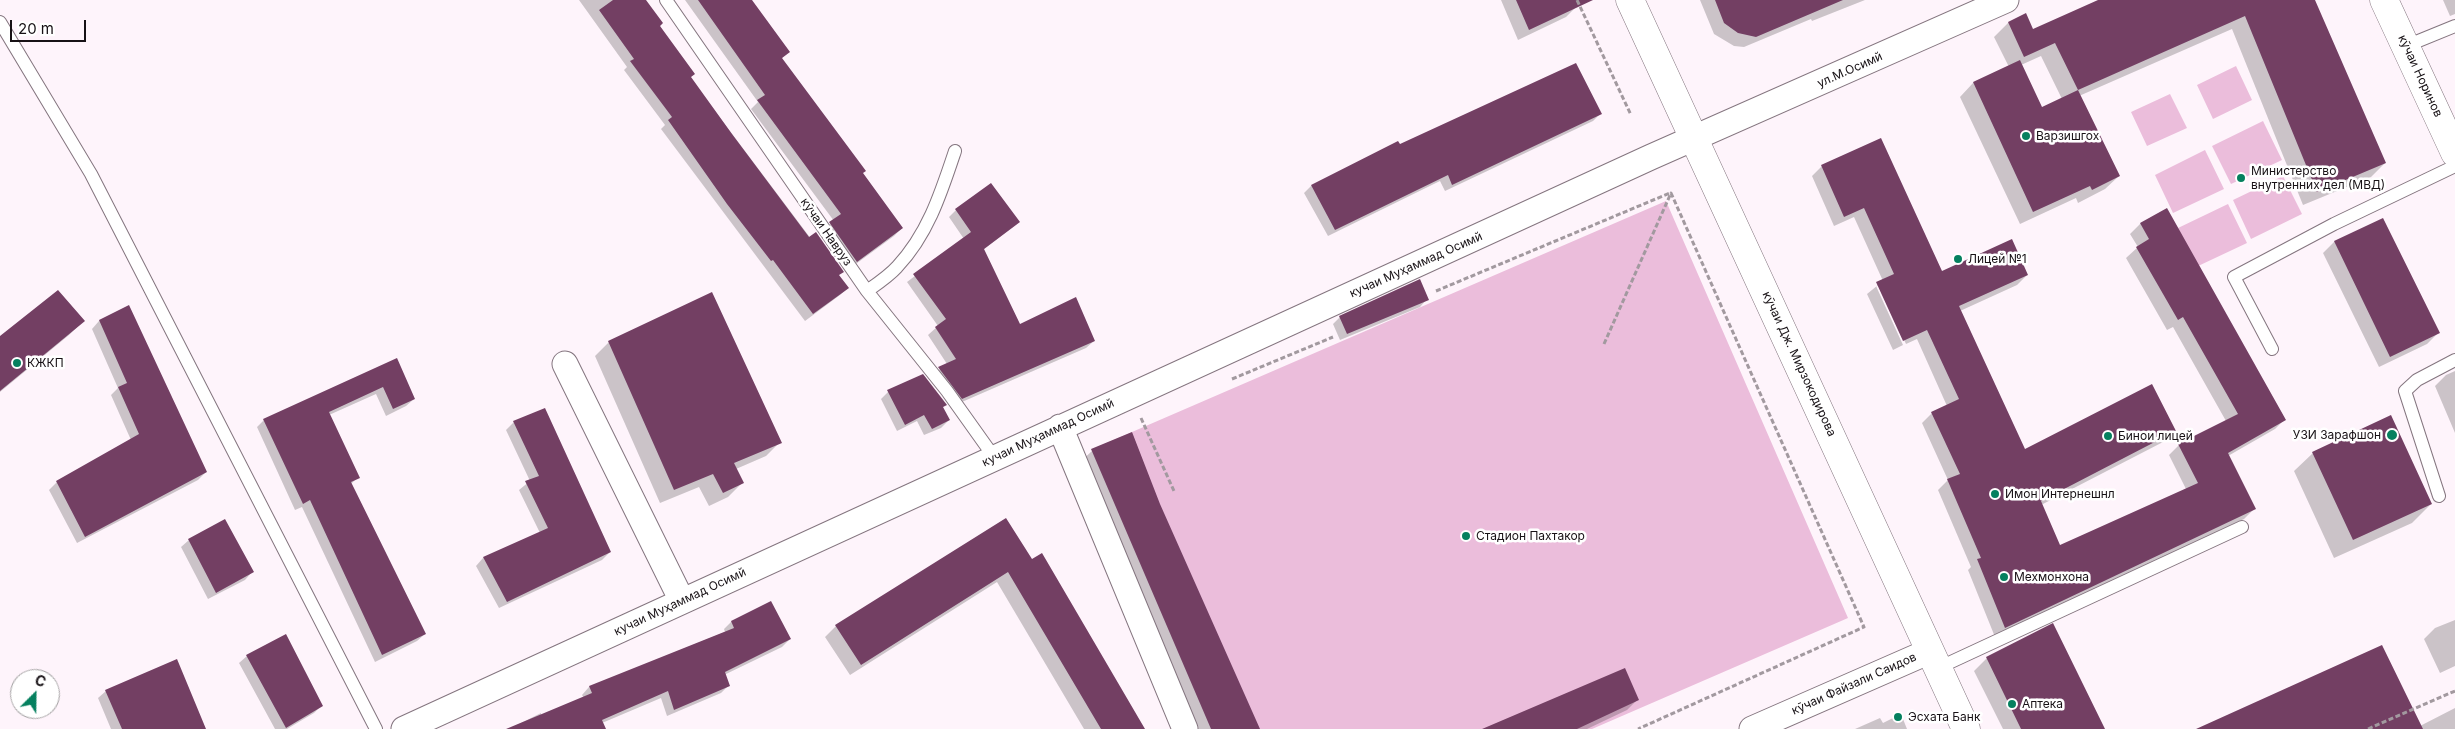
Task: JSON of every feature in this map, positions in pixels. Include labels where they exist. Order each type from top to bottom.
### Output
[{"type":"street","name":"кӯчаи Дж. Мирзокодирова","points":[[1630,0],[1866,508],[1966,729]]},
{"type":"street","name":"ул.М.Осимй","points":[[1694,140],[2006,0]]},
{"type":"street","name":"кӯчаи Норинов","points":[[2384,0],[2455,153]]},
{"type":"street","name":"кучаи Муҳаммад Осимй","points":[[404,729],[994,457],[1694,140]]},
{"type":"street","points":[[565,364],[682,601]]},
{"type":"street","points":[[1060,427],[1185,729]]},
{"type":"street","name":"кӯчаи Файзали Саидов","points":[[1752,729],[1934,659]]},
{"type":"lane","name":"кӯчаи Навруз","points":[[666,0],[867,291],[947,391],[994,457]]},
{"type":"lane","points":[[0,22],[91,174],[376,729]]},
{"type":"lane","points":[[2406,46],[2455,26]]},
{"type":"lane","points":[[867,291],[896,268],[920,238],[939,200],[955,151]]},
{"type":"lane","points":[[2272,349],[2234,277],[2334,224],[2455,166]]},
{"type":"lane","points":[[2439,496],[2405,392],[2417,380],[2455,360]]},
{"type":"lane","points":[[1934,659],[2242,527]]},
{"type":"path","points":[[1577,0],[1631,115]]},
{"type":"path","points":[[1436,291],[1671,192]]},
{"type":"path","points":[[1604,344],[1671,192]]},
{"type":"path","points":[[1638,729],[1864,628],[1671,192]]},
{"type":"path","points":[[1223,383],[1333,337]]},
{"type":"path","points":[[1132,421],[1150,414]]},
{"type":"path","points":[[1141,418],[1174,491]]},
{"type":"path","points":[[2368,729],[2455,691]]},
{"type":"shaded area","points":[[2236,66],[2252,100],[2213,119],[2197,85]]},
{"type":"shaded area","points":[[2170,94],[2187,128],[2147,146],[2131,112]]},
{"type":"shaded area","points":[[2263,121],[2282,160],[2231,184],[2212,146]]},
{"type":"shaded area","points":[[2205,150],[2224,189],[2173,213],[2155,175]]},
{"type":"shaded area","points":[[2283,176],[2302,214],[2251,239],[2233,200]]},
{"type":"shaded area","points":[[1666,201],[1848,618],[1592,729],[1218,729],[1095,448]]},
{"type":"shaded area","points":[[2228,204],[2247,243],[2196,267],[2178,228]]},
{"type":"building","points":[[613,0],[646,0],[663,23],[660,26],[695,74],[691,77],[809,237],[816,232],[844,272],[839,275],[849,288],[813,314],[773,260],[771,261],[727,204],[668,120],[672,117],[630,61],[634,59],[599,10]]},
{"type":"building","points":[[698,0],[752,0],[790,52],[782,58],[866,171],[863,173],[903,228],[857,262],[829,222],[841,214],[757,100],[765,95]]},
{"type":"building","points":[[1516,0],[1593,0],[1529,30]]},
{"type":"building","points":[[1715,0],[1843,0],[1756,37],[1738,33],[1724,23]]},
{"type":"building","points":[[2098,0],[2315,0],[2386,163],[2317,192],[2245,16],[2078,90],[2055,43],[2024,57],[2008,22],[2026,13],[2033,29]]},
{"type":"building","name":"Варзишгох","points":[[2020,60],[2042,107],[2078,90],[2120,176],[2092,190],[2090,186],[2033,212],[1973,82]]},
{"type":"building","points":[[1576,63],[1602,114],[1452,185],[1448,175],[1335,230],[1311,185],[1398,141],[1400,144]]},
{"type":"building","points":[[1881,138],[1942,271],[2012,239],[2028,275],[1959,306],[2025,449],[2152,384],[2176,431],[2041,501],[2060,545],[2198,483],[2178,444],[2238,414],[2183,317],[2178,320],[2136,247],[2149,239],[2140,223],[2167,208],[2286,420],[2228,453],[2256,509],[2005,628],[1977,559],[1981,558],[1947,479],[1960,474],[1931,412],[1959,399],[1927,330],[1903,341],[1876,282],[1894,274],[1864,208],[1844,217],[1821,165]]},
{"type":"building","points":[[991,183],[1020,222],[984,249],[1020,324],[1076,297],[1095,341],[962,399],[938,367],[956,359],[935,327],[946,319],[913,274],[971,232],[955,209]]},
{"type":"building","points":[[2383,218],[2440,333],[2390,357],[2334,241]]},
{"type":"building","points":[[1420,279],[1429,300],[1347,334],[1339,316]]},
{"type":"building","name":"КЖКП","points":[[58,290],[85,321],[0,391],[0,336]]},
{"type":"building","points":[[712,292],[782,443],[734,463],[744,483],[723,493],[713,474],[674,490],[608,341]]},
{"type":"building","points":[[129,305],[207,472],[85,537],[56,481],[139,434],[118,387],[127,383],[99,320]]},
{"type":"building","points":[[397,358],[415,399],[393,409],[383,387],[329,412],[360,478],[351,482],[426,634],[382,655],[310,500],[303,504],[263,419]]},
{"type":"building","points":[[923,374],[947,405],[943,407],[950,420],[932,429],[924,415],[905,425],[887,390]]},
{"type":"building","points":[[545,408],[611,552],[507,602],[483,557],[548,528],[525,481],[539,476],[513,421]]},
{"type":"building","points":[[2391,415],[2432,504],[2353,540],[2312,452]]},
{"type":"building","points":[[1132,432],[1160,504],[1260,729],[1211,729],[1091,449]]},
{"type":"building","points":[[1006,518],[1032,559],[1042,553],[1145,729],[1101,729],[1008,572],[861,665],[835,625]]},
{"type":"building","points":[[225,519],[254,572],[216,593],[188,539]]},
{"type":"building","points":[[771,601],[791,639],[725,672],[730,686],[674,710],[668,691],[602,720],[606,729],[506,729],[592,693],[589,686],[734,628],[731,621]]},
{"type":"building","points":[[2053,623],[2105,729],[2021,729],[1986,657]]},
{"type":"building","points":[[286,634],[323,706],[286,728],[246,655]]},
{"type":"building","points":[[2382,645],[2423,729],[2196,729]]},
{"type":"building","points":[[177,659],[206,729],[122,729],[105,690]]},
{"type":"building","points":[[1625,668],[1639,700],[1577,729],[1482,729]]},
{"type":"place","name":"Варзишгох","points":[[2026,136]]},
{"type":"place","name":"Министерство внутренних дел (МВД)","points":[[2241,178]]},
{"type":"place","name":"Лицей №1","points":[[1958,259]]},
{"type":"place","name":"КЖКП","points":[[17,363]]},
{"type":"place","name":"УЗИ Зарафшон","points":[[2392,435]]},
{"type":"place","name":"Бинои лицей","points":[[2108,436]]},
{"type":"place","name":"Имон Интернешнл","points":[[1995,494]]},
{"type":"place","name":"Стадион Пахтакор","points":[[1466,536]]},
{"type":"place","name":"Мехмонхона","points":[[2004,577]]},
{"type":"place","name":"Аптека","points":[[2012,704]]},
{"type":"place","name":"Эсхата Банк","points":[[1898,717]]}]
